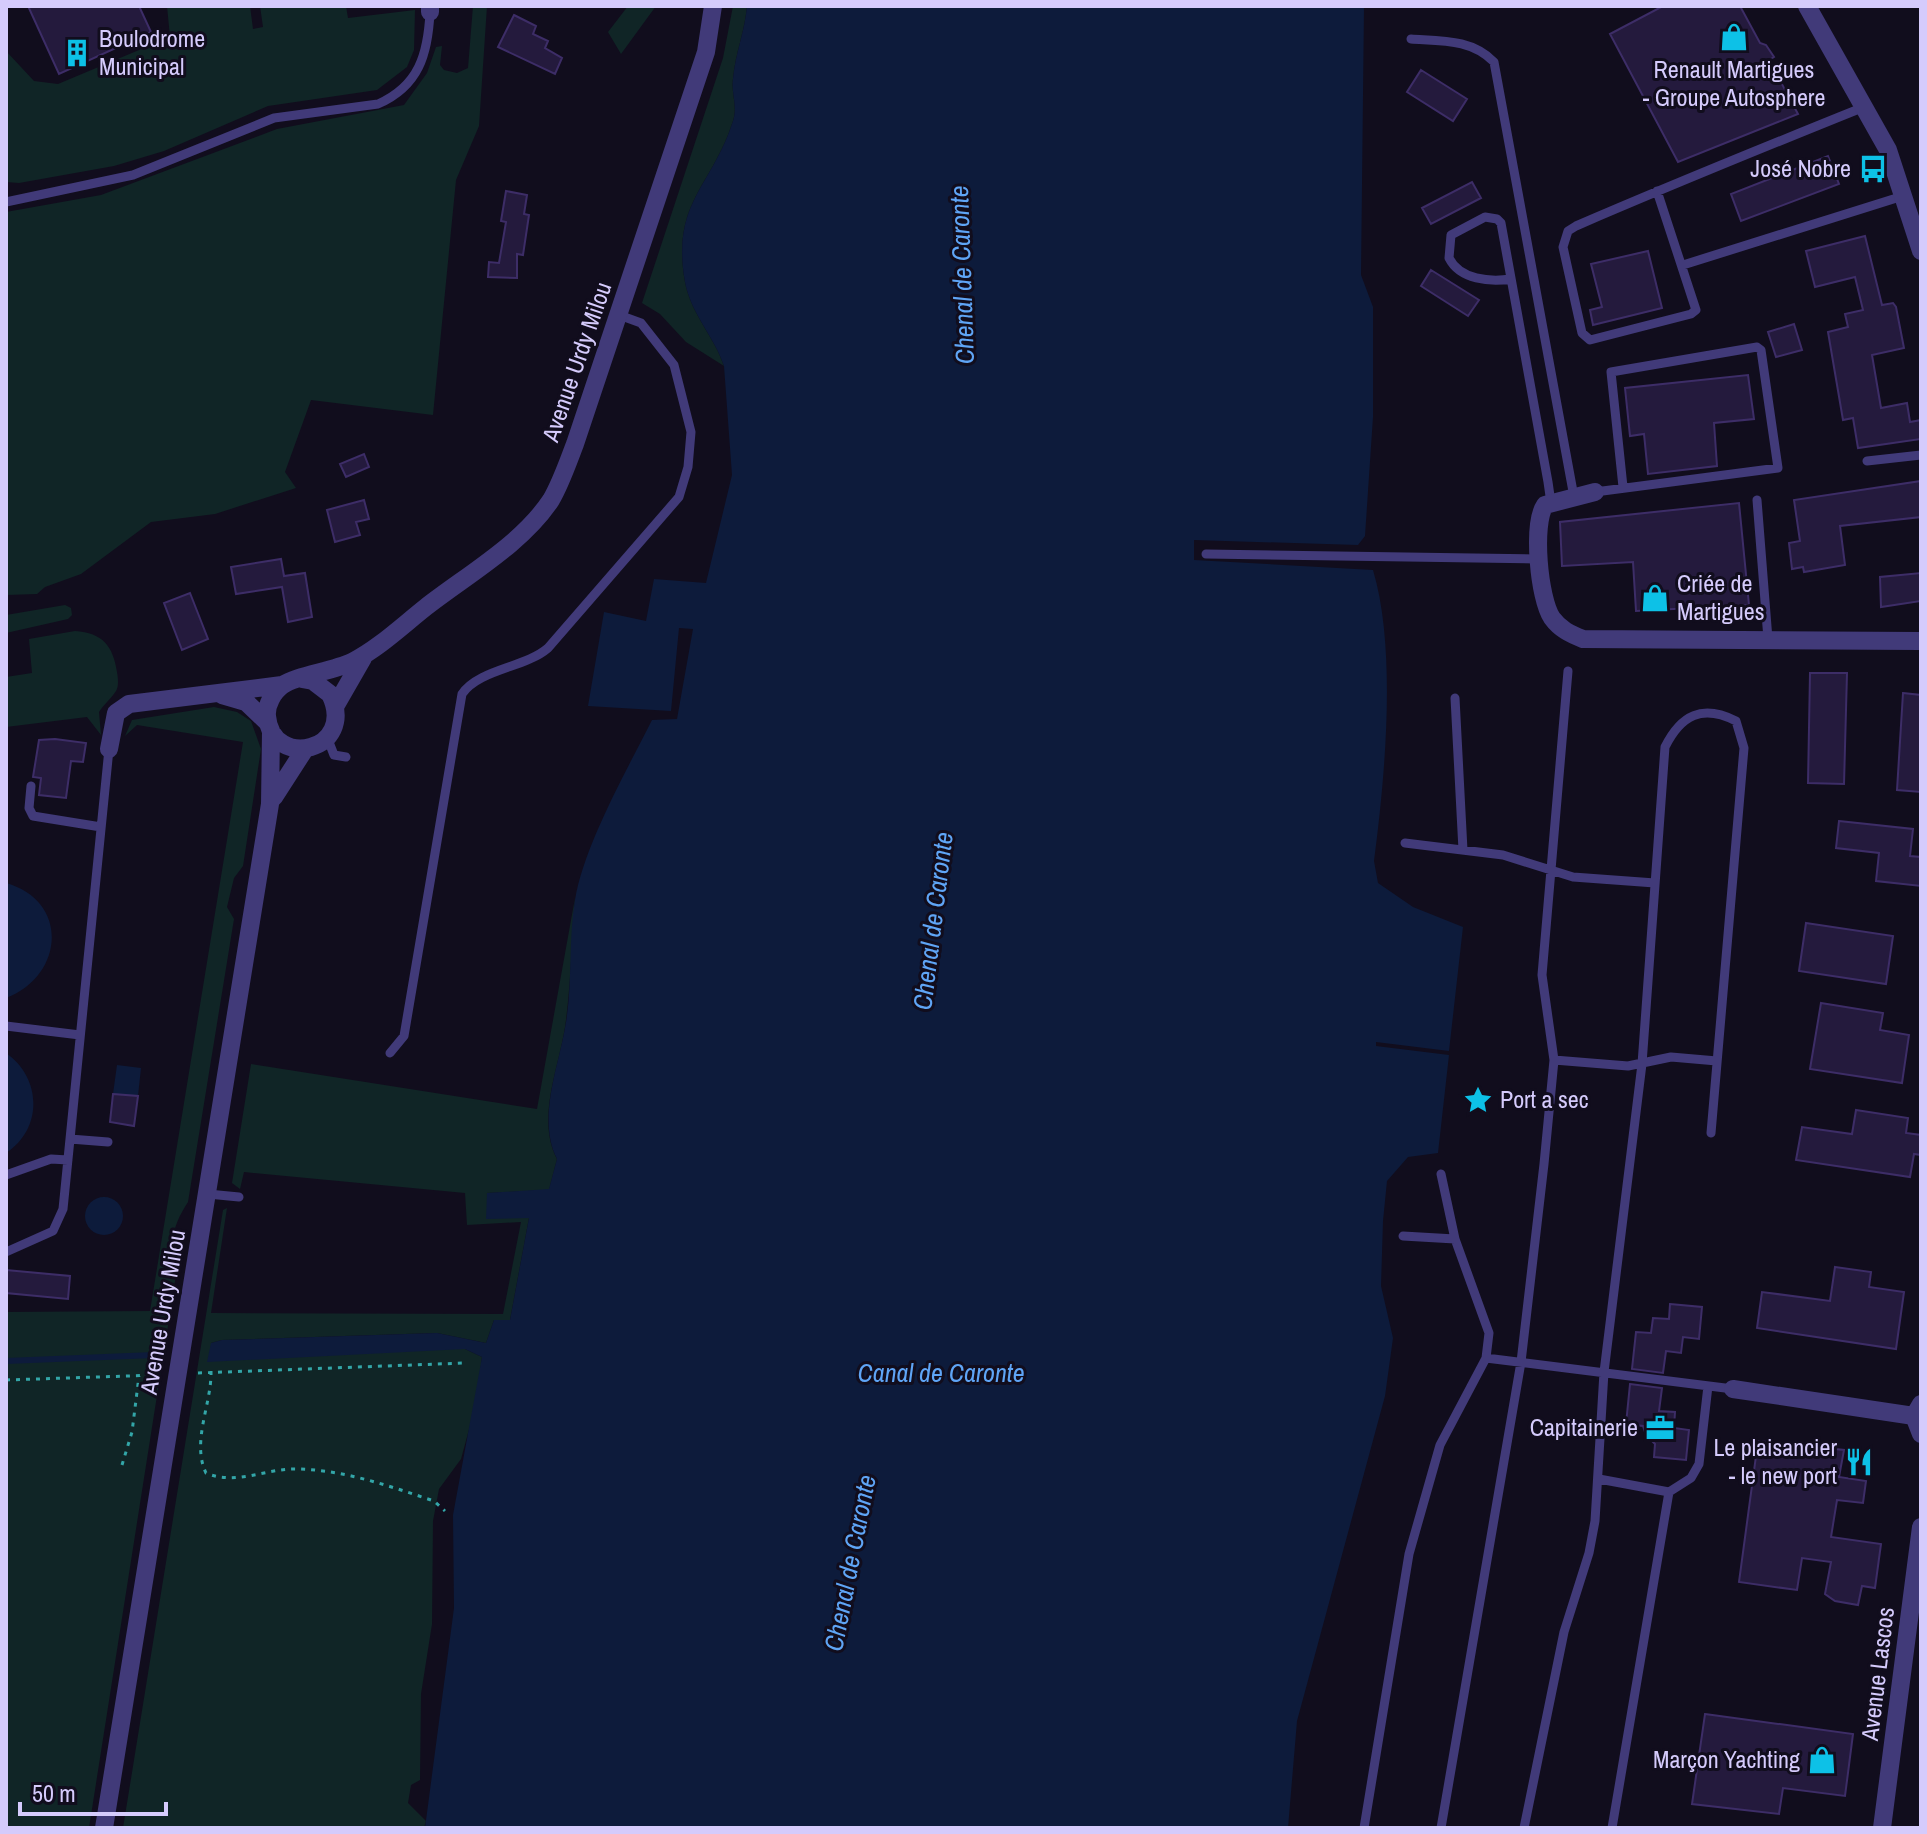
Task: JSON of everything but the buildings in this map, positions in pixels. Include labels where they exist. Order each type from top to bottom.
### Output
[{"type":"street","name":"Avenue Urdy Milou","points":[[302,679],[329,672],[364,655],[508,544],[550,500],[575,444],[706,52],[713,6]]},
{"type":"street","points":[[1807,6],[1888,150],[1921,251]]},
{"type":"street","points":[[1595,492],[1545,505],[1539,520],[1544,601],[1558,626],[1569,634],[1583,639],[1921,641]]},
{"type":"street","name":"Avenue Urdy Milou","points":[[336,705],[364,655]]},
{"type":"street","points":[[109,749],[113,720],[120,708],[215,694],[282,685],[302,679],[325,688],[336,705],[336,721],[319,745],[305,749],[286,745],[246,702],[215,694]]},
{"type":"street","points":[[270,727],[271,698],[282,685]]},
{"type":"street","name":"Avenue Urdy Milou","points":[[104,1828],[270,804],[270,727]]},
{"type":"street","name":"Avenue Urdy Milou","points":[[270,804],[305,749]]},
{"type":"street","points":[[1733,1389],[1917,1410],[1921,1434]]},
{"type":"street","name":"Avenue Lascos","points":[[1882,1828],[1921,1527]]},
{"type":"lane","points":[[6,202],[133,175],[274,118],[378,104],[393,97],[419,70],[428,39],[430,9]]},
{"type":"lane","points":[[1411,39],[1464,43],[1482,49],[1494,62],[1574,497]]},
{"type":"lane","points":[[1657,191],[1696,302],[1691,314],[1596,340],[1582,333],[1563,247],[1568,231],[1657,191],[1864,107]]},
{"type":"lane","points":[[1683,265],[1903,196]]},
{"type":"lane","points":[[1511,279],[1488,282],[1458,268],[1449,258],[1451,235],[1485,217],[1497,219],[1511,279],[1551,503]]},
{"type":"lane","points":[[390,1053],[404,1036],[462,694],[473,683],[537,658],[548,648],[682,488],[691,445],[679,375],[666,352],[641,323],[619,315]]},
{"type":"lane","points":[[1595,492],[1778,468],[1761,350],[1757,347],[1611,372],[1623,487]]},
{"type":"lane","points":[[1867,461],[1921,455]]},
{"type":"lane","points":[[1757,500],[1768,639]]},
{"type":"lane","points":[[1206,554],[1540,559]]},
{"type":"lane","points":[[1441,1828],[1521,1362],[1554,1060],[1542,975],[1568,671]]},
{"type":"lane","points":[[1455,698],[1463,850]]},
{"type":"lane","points":[[1524,1828],[1564,1632],[1589,1553],[1599,1479],[1604,1372],[1642,1064],[1665,747],[1676,726],[1689,717],[1724,715],[1736,721],[1744,748],[1711,1133]]},
{"type":"lane","points":[[327,737],[334,755],[346,757]]},
{"type":"lane","points":[[6,1252],[53,1231],[63,1209],[109,749]]},
{"type":"lane","points":[[31,786],[29,808],[33,816],[101,827]]},
{"type":"lane","points":[[1405,843],[1515,858],[1573,877],[1655,883]]},
{"type":"lane","points":[[6,1026],[80,1035]]},
{"type":"lane","points":[[1554,1060],[1606,1065],[1642,1064],[1671,1057],[1717,1061]]},
{"type":"lane","points":[[70,1139],[108,1142]]},
{"type":"lane","points":[[6,1175],[51,1159],[68,1160]]},
{"type":"lane","points":[[1364,1828],[1409,1554],[1440,1445],[1486,1358],[1489,1333],[1455,1239],[1441,1174]]},
{"type":"lane","points":[[208,1194],[239,1197]]},
{"type":"lane","points":[[1403,1236],[1455,1239]]},
{"type":"lane","points":[[1486,1358],[1733,1389]]},
{"type":"lane","points":[[1599,1479],[1669,1492],[1691,1478],[1699,1464],[1708,1386]]},
{"type":"lane","points":[[1612,1828],[1669,1492]]},
{"type":"path","points":[[6,1380],[465,1363]]},
{"type":"path","points":[[211,1371],[204,1410],[202,1464],[206,1473],[232,1478],[294,1469],[342,1473],[434,1501],[445,1511]]},
{"type":"path","points":[[122,1465],[132,1432],[139,1376]]},
{"type":"green space","points":[[167,6],[250,6],[253,29],[263,27],[260,6],[346,6],[348,18],[415,10],[414,50],[407,67],[377,90],[268,106],[164,151],[114,166],[19,183],[6,182],[6,51],[34,81],[58,84],[170,37]]},
{"type":"green space","points":[[473,6],[487,6],[479,126],[456,180],[433,415],[311,400],[285,472],[296,488],[215,514],[151,522],[81,574],[45,587],[37,594],[6,595],[6,212],[101,195],[277,129],[404,105],[427,73],[436,47],[442,46],[440,65],[444,70],[457,73],[468,68]]},
{"type":"green space","points":[[628,6],[656,6],[621,54],[608,32]]},
{"type":"green space","points":[[733,6],[747,6],[733,79],[734,116],[715,163],[688,213],[682,255],[688,294],[724,366],[686,342],[660,314],[642,303],[723,58]]},
{"type":"green space","points":[[65,605],[71,608],[72,615],[68,619],[6,633],[6,615]]},
{"type":"green space","points":[[85,632],[105,642],[115,663],[118,687],[99,712],[101,735],[87,717],[6,727],[6,677],[32,673],[29,639]]},
{"type":"green space","points":[[214,707],[237,712],[251,721],[261,749],[243,866],[234,878],[227,907],[234,919],[188,1202],[174,1231],[178,1262],[89,1828],[6,1828],[6,1312],[150,1311],[243,742],[137,725],[125,736],[132,720]]},
{"type":"green space","points":[[575,898],[566,1020],[549,1108],[548,1126],[557,1159],[549,1190],[487,1193],[529,1218],[510,1320],[494,1320],[486,1343],[437,1333],[222,1340],[211,1343],[465,1349],[482,1357],[476,1404],[461,1459],[439,1489],[433,1521],[432,1624],[421,1694],[420,1780],[411,1785],[408,1803],[426,1821],[424,1828],[123,1828],[223,1210],[227,1208],[211,1313],[503,1314],[521,1222],[467,1225],[465,1193],[244,1172],[240,1189],[232,1183],[251,1064],[537,1109]]},
{"type":"water","name":"Canal de Caronte","points":[[747,6],[1364,6],[1361,275],[1373,307],[1373,417],[1365,536],[1358,545],[1194,540],[1194,560],[1373,570],[1385,637],[1387,675],[1385,753],[1374,861],[1378,883],[1413,907],[1463,927],[1449,1051],[1376,1042],[1376,1046],[1449,1055],[1438,1153],[1408,1157],[1387,1181],[1381,1286],[1393,1338],[1385,1396],[1297,1721],[1288,1828],[425,1828],[454,1608],[453,1515],[482,1357],[465,1349],[207,1362],[211,1343],[222,1340],[437,1333],[486,1343],[494,1320],[510,1320],[529,1218],[486,1219],[487,1193],[549,1189],[557,1159],[551,1144],[549,1111],[565,1028],[573,916],[580,879],[608,808],[652,720],[677,719],[693,629],[679,628],[671,711],[588,706],[604,612],[646,621],[654,579],[706,583],[732,475],[724,366],[688,294],[682,255],[688,213],[733,121],[734,70]]},
{"type":"water","points":[[6,883],[27,892],[41,905],[49,921],[52,939],[48,957],[39,973],[25,987],[6,998]]},
{"type":"water","points":[[6,1053],[18,1063],[26,1076],[32,1089],[33,1103],[27,1131],[6,1153]]},
{"type":"water","points":[[117,1065],[141,1068],[138,1096],[113,1094]]},
{"type":"water","points":[[104,1197],[117,1203],[123,1216],[117,1229],[104,1235],[91,1229],[85,1216],[91,1203]]},
{"type":"waterway","points":[[6,1361],[154,1355]]},
{"type":"place","name":"Renault Martigues - Groupe Autosphere","points":[[1734,37]]},
{"type":"place","name":"Boulodrome Municipal","points":[[77,53]]},
{"type":"place","name":"José Nobre","points":[[1873,169]]},
{"type":"place","name":"Criée de Martigues","points":[[1655,598]]},
{"type":"place","name":"Port a sec","points":[[1478,1100]]},
{"type":"place","name":"Capitainerie","points":[[1660,1428]]},
{"type":"place","name":"Le plaisancier - le new port","points":[[1859,1462]]},
{"type":"place","name":"Marçon Yachting","points":[[1822,1760]]},
{"type":"water label","name":"Chenal de Caronte","points":[[962,275]]},
{"type":"water label","name":"Chenal de Caronte","points":[[933,921]]},
{"type":"water label","name":"Chenal de Caronte","points":[[850,1563]]}]
